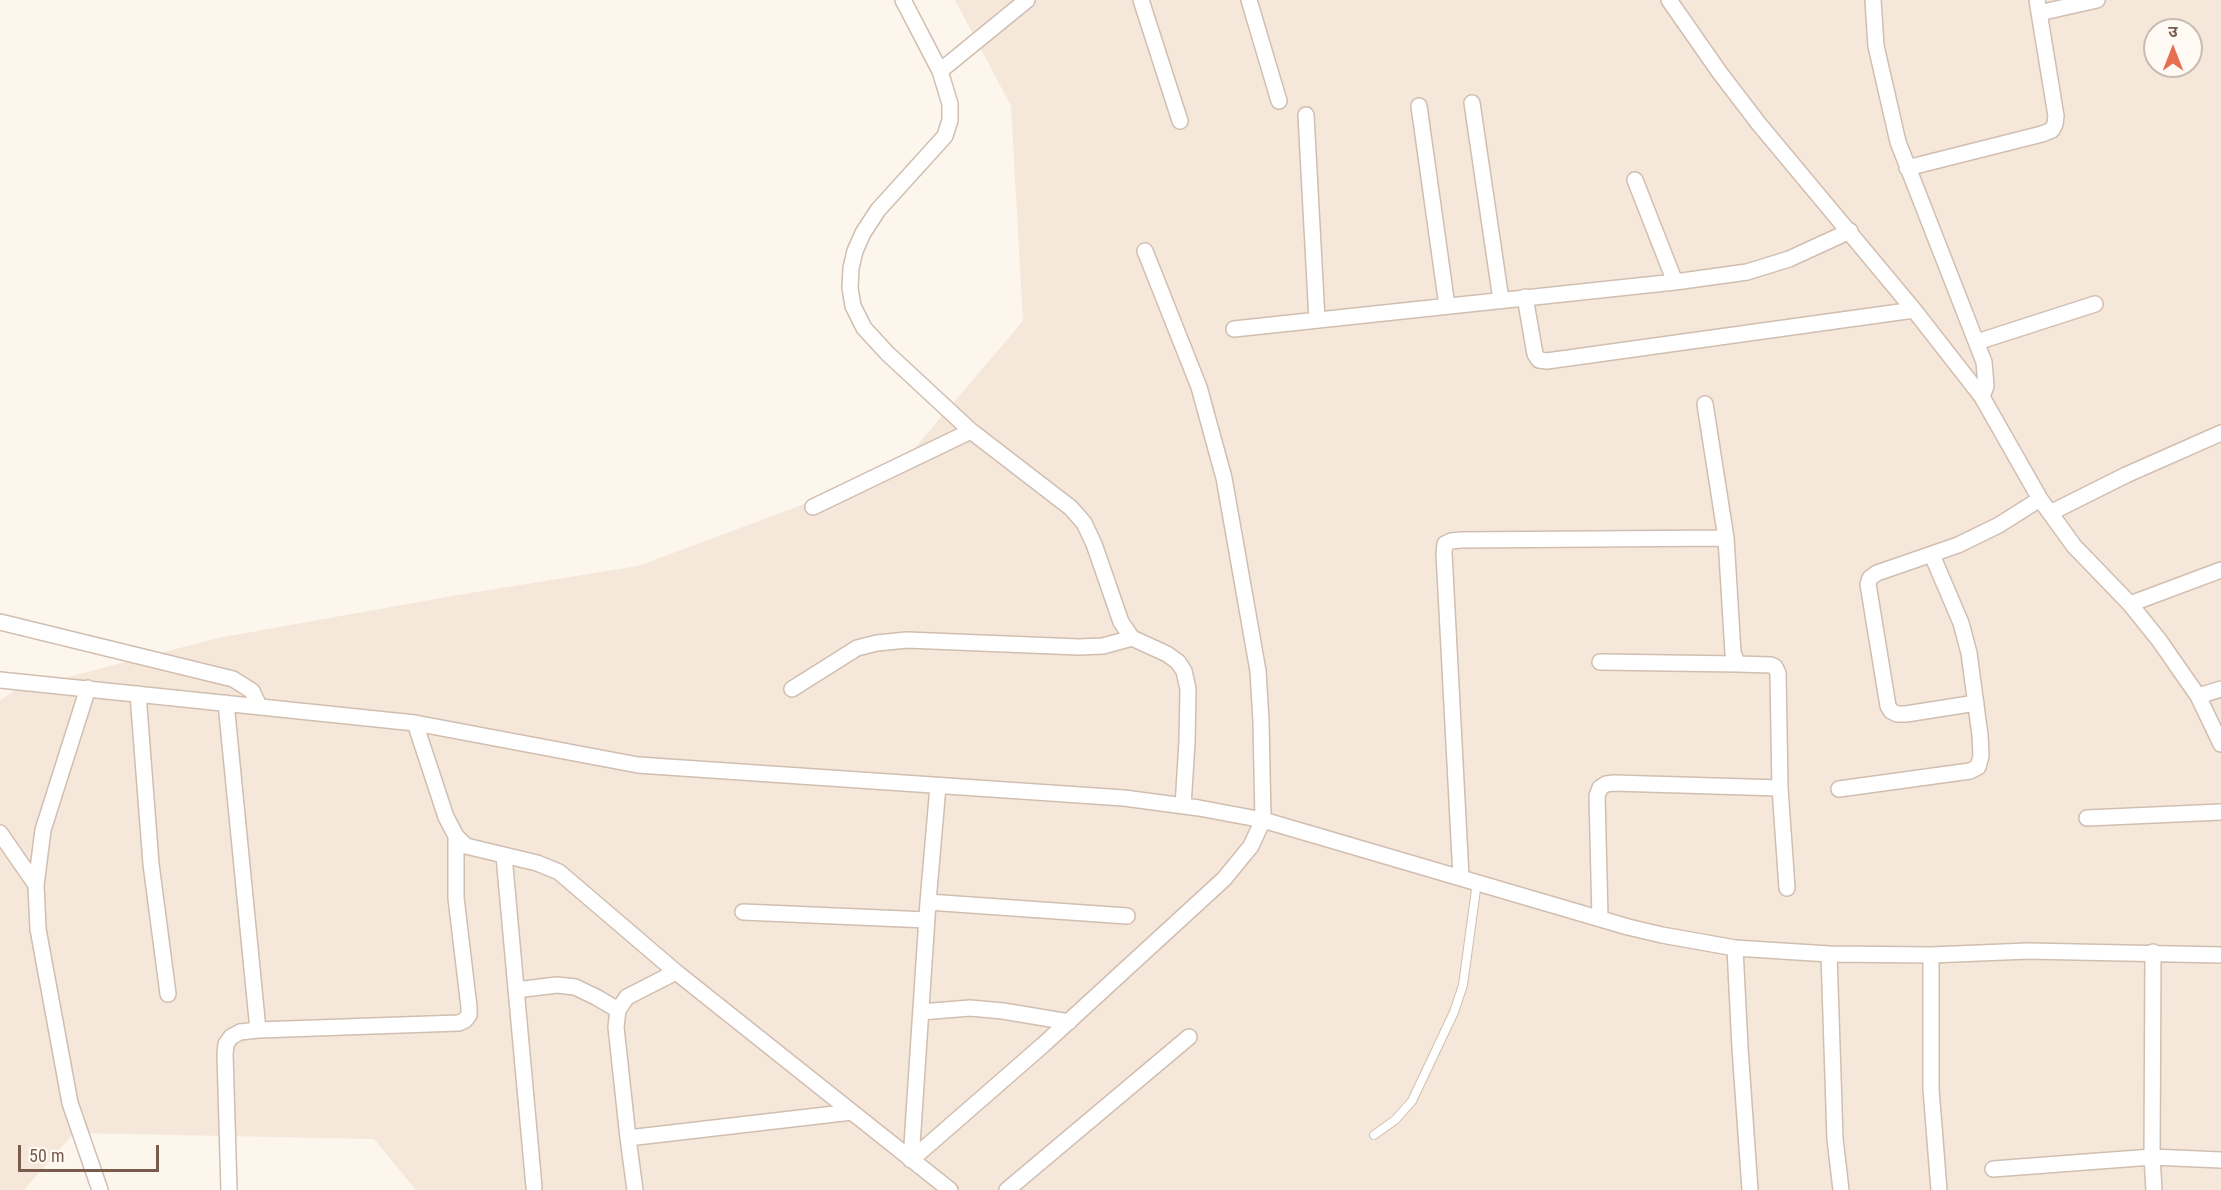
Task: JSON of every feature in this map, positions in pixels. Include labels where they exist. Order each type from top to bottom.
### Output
[{"type":"street","points":[[903,0],[940,71],[950,104],[950,120],[945,136],[878,210],[863,233],[851,268],[850,288],[853,306],[864,328],[887,353],[971,431],[1071,508],[1084,523],[1094,544],[1121,622],[1132,638],[1167,654],[1178,662],[1184,671],[1188,689],[1183,806]]},
{"type":"street","points":[[940,71],[1027,0]]},
{"type":"street","points":[[1141,0],[1180,121]]},
{"type":"street","points":[[1248,0],[1279,101]]},
{"type":"street","points":[[1669,0],[1759,124],[1850,231],[1982,397],[2040,499],[2074,546],[2130,604],[2159,640],[2198,696],[2221,744]]},
{"type":"street","points":[[1873,0],[1876,46],[1898,142],[1977,342],[1986,375],[1986,386],[1982,397]]},
{"type":"street","points":[[1907,168],[2052,130],[2056,116],[2038,6],[2097,0]]},
{"type":"street","points":[[1472,103],[1501,300]]},
{"type":"street","points":[[1419,106],[1448,306]]},
{"type":"street","points":[[1306,115],[1317,320]]},
{"type":"street","points":[[1635,180],[1676,282]]},
{"type":"street","points":[[1234,329],[1676,282],[1747,272],[1767,268],[1850,231]]},
{"type":"street","points":[[911,1160],[1069,1022],[1224,879],[1251,846],[1263,820],[1262,721],[1258,671],[1224,478],[1199,387],[1145,251]]},
{"type":"street","points":[[1525,297],[1535,354],[1539,360],[1546,361],[1914,310]]},
{"type":"street","points":[[1977,342],[2095,304]]},
{"type":"street","points":[[1705,404],[1726,538],[1733,653],[1738,664]]},
{"type":"street","points":[[813,507],[971,431]]},
{"type":"street","points":[[2050,513],[2116,479],[2221,432]]},
{"type":"street","points":[[1976,703],[1906,714],[1891,711],[1888,706],[1868,584],[1870,578],[1877,573],[1932,555],[1984,532],[2040,499]]},
{"type":"street","points":[[1461,877],[1445,544],[1461,540],[1726,538]]},
{"type":"street","points":[[1839,789],[1970,771],[1978,767],[1981,756],[1971,662],[1961,623],[1932,555]]},
{"type":"street","points":[[2130,604],[2221,570]]},
{"type":"street","points":[[0,622],[233,679],[252,690],[259,706]]},
{"type":"street","points":[[792,689],[857,648],[877,643],[907,640],[1079,647],[1103,646],[1132,638]]},
{"type":"street","points":[[1600,662],[1738,664],[1775,667],[1778,673],[1780,788],[1787,888]]},
{"type":"street","points":[[0,680],[416,723],[638,765],[1124,798],[1183,806],[1263,820],[1662,935],[1735,948],[1829,954],[1931,955],[2028,951],[2221,955]]},
{"type":"street","points":[[88,688],[43,830],[36,885],[38,929],[70,1103],[100,1190]]},
{"type":"street","points":[[2198,696],[2221,689]]},
{"type":"street","points":[[138,694],[151,864],[168,994]]},
{"type":"street","points":[[226,703],[258,1030]]},
{"type":"street","points":[[416,723],[446,817],[456,836],[466,846],[537,863],[559,872],[676,972],[950,1190]]},
{"type":"street","points":[[1600,918],[1597,796],[1600,788],[1614,783],[1780,788]]},
{"type":"street","points":[[911,1160],[938,786]]},
{"type":"street","points":[[2087,818],[2221,812]]},
{"type":"street","points":[[0,833],[36,885]]},
{"type":"street","points":[[229,1190],[226,1044],[231,1037],[240,1032],[258,1030],[459,1023],[469,1015],[470,1007],[456,898],[456,836]]},
{"type":"street","points":[[504,856],[534,1187]]},
{"type":"street","points":[[928,902],[1127,916]]},
{"type":"street","points":[[742,912],[927,920]]},
{"type":"street","points":[[1735,948],[1750,1190]]},
{"type":"street","points":[[2153,952],[2152,1157],[2154,1190]]},
{"type":"street","points":[[1829,954],[1835,1139],[1841,1190]]},
{"type":"street","points":[[1931,955],[1931,1089],[1939,1190]]},
{"type":"street","points":[[635,1190],[616,1027],[618,1010],[627,997],[676,972]]},
{"type":"street","points":[[516,990],[557,985],[575,987],[618,1010]]},
{"type":"street","points":[[921,1012],[970,1008],[1069,1022]]},
{"type":"street","points":[[1007,1190],[1189,1038]]},
{"type":"street","points":[[628,1138],[852,1112]]},
{"type":"street","points":[[1993,1169],[2152,1157],[2221,1160]]},
{"type":"lane","points":[[1374,1135],[1395,1120],[1412,1101],[1455,1012],[1465,975],[1477,882]]},
{"type":"shaded area","points":[[955,0],[2221,0],[2221,1190],[416,1190],[374,1139],[74,1133],[24,1190],[0,1190],[0,700],[14,691],[218,638],[452,596],[638,566],[896,470],[1023,321],[1011,106]]}]
